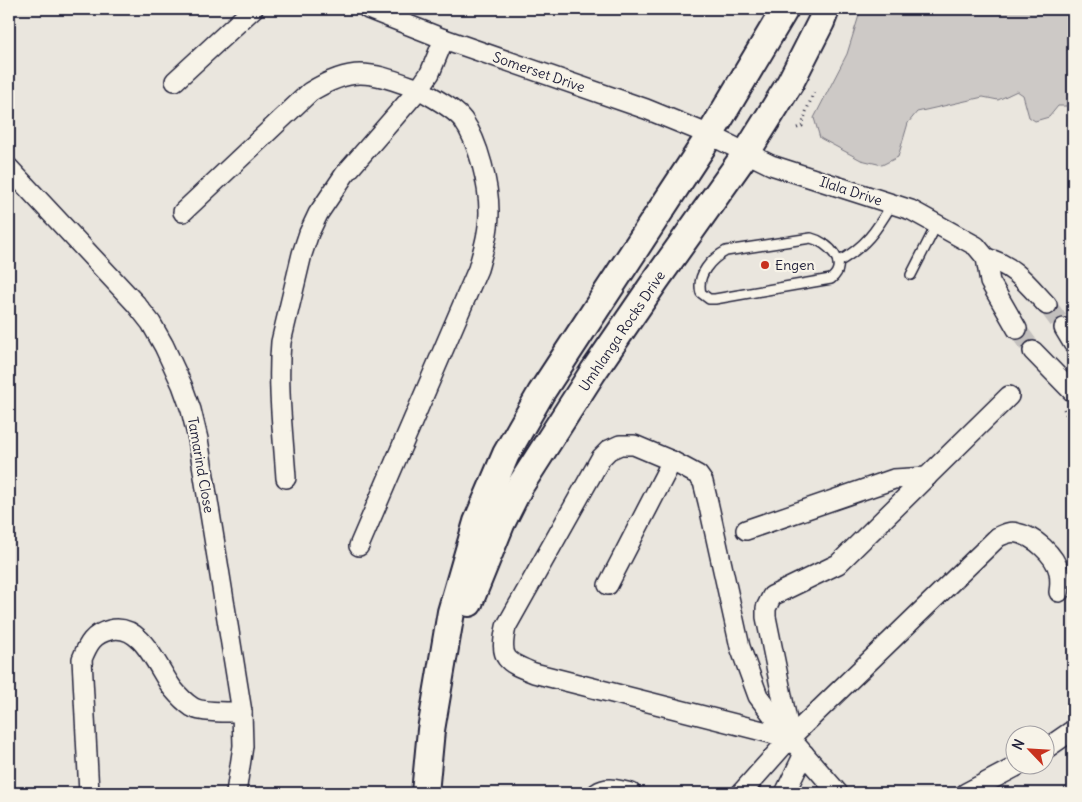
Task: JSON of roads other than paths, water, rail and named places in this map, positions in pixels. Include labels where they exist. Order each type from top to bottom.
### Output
[{"type":"main road","name":"Umhlanga Rocks Drive","points":[[425,793],[431,730],[451,612],[477,522],[506,454],[541,393],[710,135],[785,9]]},
{"type":"main road","name":"Umhlanga Rocks Drive","points":[[443,667],[501,524],[520,486],[598,365],[747,152],[790,83],[826,9]]},
{"type":"street","points":[[175,81],[253,9]]},
{"type":"street","name":"Somerset Drive","points":[[368,9],[444,39],[646,109],[710,135]]},
{"type":"street","points":[[286,478],[279,378],[281,342],[309,233],[318,214],[345,174],[419,89],[430,73],[444,39]]},
{"type":"street","points":[[183,212],[310,92],[326,82],[355,73],[378,76],[419,89],[452,110],[462,119],[470,132],[487,193],[489,212],[487,232],[478,269],[359,546]]},
{"type":"street","name":"Ilala Drive","points":[[710,135],[771,165],[911,210],[976,246],[986,258],[1003,263],[1012,269],[1047,305]]},
{"type":"street","name":"Tamarind Close","points":[[9,168],[136,304],[164,346],[182,384],[198,439],[242,712],[244,746],[236,793]]},
{"type":"street","points":[[986,258],[990,282],[1017,328]]},
{"type":"street","points":[[1033,351],[1073,392]]},
{"type":"street","points":[[790,738],[766,617],[766,608],[772,596],[838,564],[1009,396]]},
{"type":"street","points":[[790,738],[534,673],[513,664],[505,656],[502,646],[506,627],[601,458],[609,450],[620,445],[634,445],[672,461],[698,475],[703,482],[740,647],[758,696],[790,738],[838,793]]},
{"type":"street","points":[[608,585],[672,461]]},
{"type":"street","points":[[746,530],[894,479],[927,477]]},
{"type":"street","points":[[741,793],[790,738],[998,536],[1007,533],[1017,533],[1029,537],[1038,543],[1054,562],[1059,572],[1060,592]]},
{"type":"street","points":[[89,793],[82,658],[89,642],[100,632],[118,628],[137,637],[154,659],[173,690],[194,709],[242,712]]},
{"type":"street","points":[[1054,743],[1073,730]]},
{"type":"street","points":[[785,793],[804,754]]},
{"type":"street","points":[[966,793],[1004,773]]},
{"type":"street","points":[[597,793],[601,790],[612,789],[631,793]]},
{"type":"lane","points":[[838,262],[869,240],[892,204]]},
{"type":"lane","points":[[911,275],[937,224]]},
{"type":"lane","points":[[811,238],[826,245],[833,251],[838,262],[836,275],[830,279],[716,299],[704,297],[699,286],[709,264],[716,256],[726,250],[811,238]]},
{"type":"tunnel","points":[[1047,305],[1064,328]]},
{"type":"tunnel","points":[[1017,329],[1033,351]]},
{"type":"place","name":"Engen","points":[[765,265]]}]
